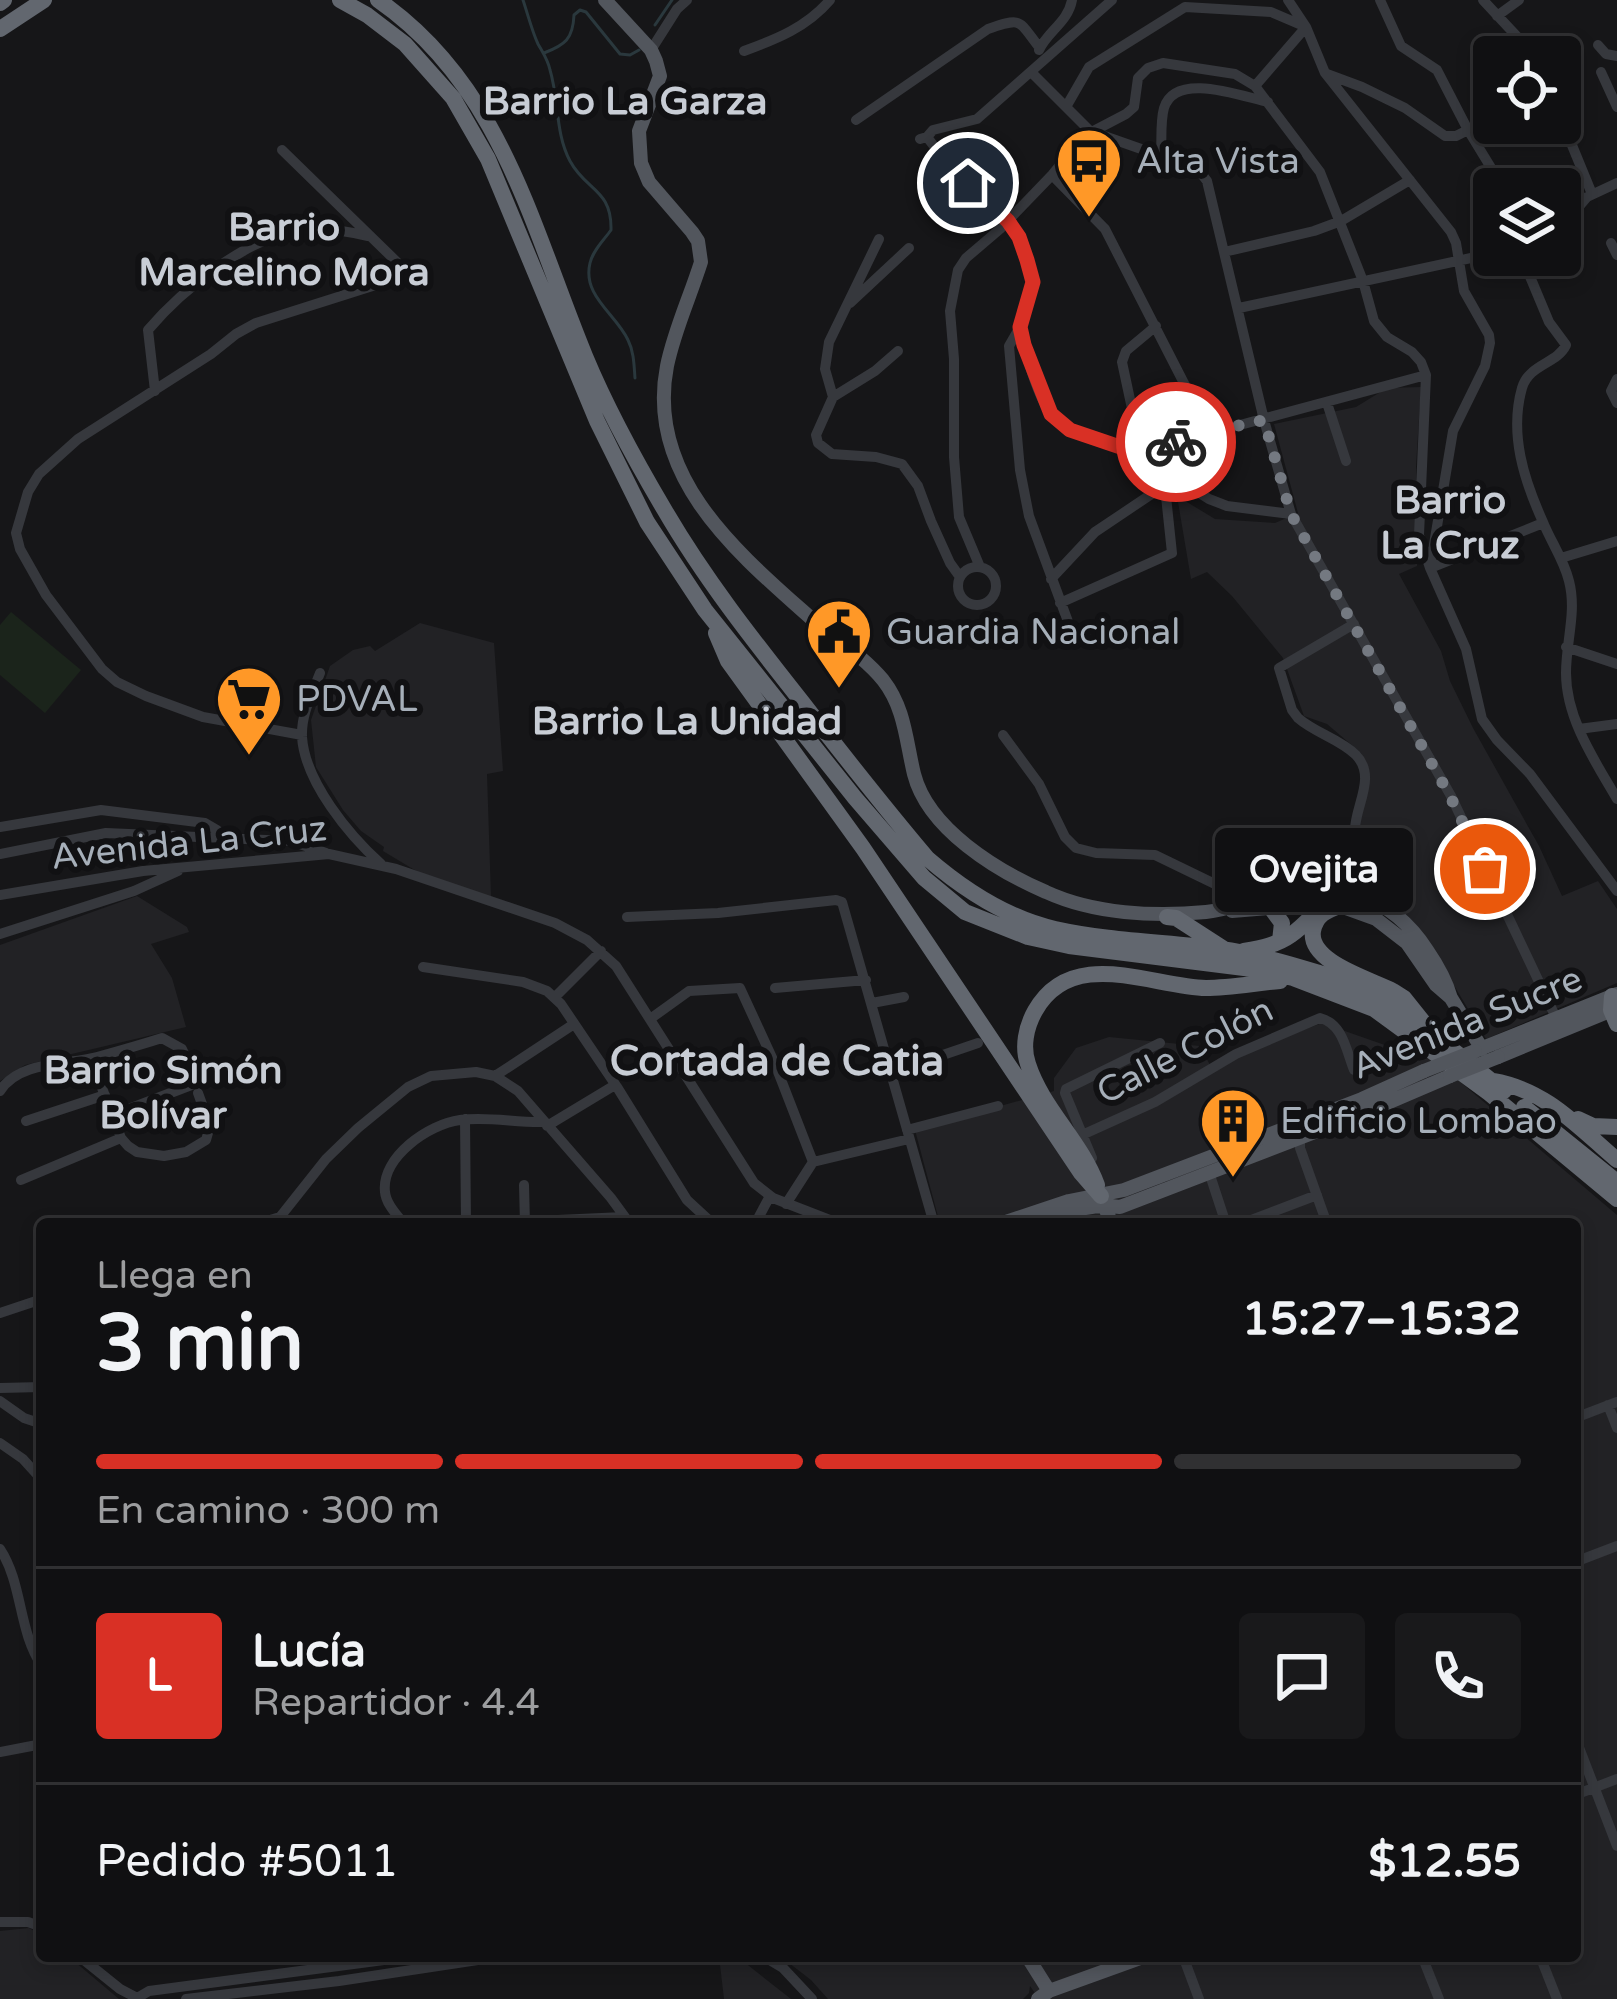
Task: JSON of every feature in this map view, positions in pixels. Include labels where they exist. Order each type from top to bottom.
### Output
[{"type":"highway","points":[[0,29],[44,0]]},
{"type":"highway","points":[[340,0],[388,30],[453,98],[480,141],[573,365],[647,522],[705,610],[924,878],[965,912],[1049,942],[1293,978],[1374,1010],[1490,1087],[1617,1182]]},
{"type":"highway","points":[[378,0],[438,50],[482,110],[611,414],[687,546],[755,643],[927,858],[983,901],[1052,929],[1231,951],[1341,981],[1432,1033]]},
{"type":"highway","points":[[705,610],[728,661],[863,848],[1102,1200]]},
{"type":"highway","points":[[1167,916],[1177,917],[1231,951],[1280,941],[1297,931],[1321,905],[1343,899]]},
{"type":"highway","points":[[1343,899],[1316,923],[1313,940],[1320,955],[1404,998],[1432,1033],[1617,1198]]},
{"type":"highway","points":[[1271,908],[1282,923],[1280,941]]},
{"type":"highway","points":[[1102,1200],[1089,1163],[1026,1060],[1027,1032],[1042,1001],[1061,985],[1100,974],[1211,988],[1293,978]]},
{"type":"highway","points":[[1490,1087],[1517,1085],[1593,1126],[1617,1127]]},
{"type":"highway","points":[[1550,1103],[1617,1160]]},
{"type":"main road","points":[[605,0],[650,50],[660,76],[639,131],[641,163],[650,182],[692,232],[700,251],[664,388],[673,456],[708,519],[882,679],[902,712],[915,778],[935,814],[970,849],[1000,870],[1078,903],[1167,916],[1321,905]]},
{"type":"main road","points":[[1227,910],[1268,895],[1317,890],[1343,899],[1378,902],[1407,922],[1446,980],[1478,1050]]},
{"type":"main road","name":"Avenida Sucre","points":[[1050,1218],[1478,1050],[1615,1006]]},
{"type":"main road","name":"Avenida Sucre","points":[[1018,1218],[1069,1201],[1102,1200],[1120,1207],[1498,1057],[1559,1024]]},
{"type":"main road","points":[[1102,1200],[1110,1218]]},
{"type":"main road","points":[[1030,1962],[1047,1996],[1131,1962]]},
{"type":"street","points":[[650,50],[687,0]]},
{"type":"street","points":[[744,51],[785,36],[818,15],[830,0]]},
{"type":"street","points":[[1072,0],[1066,19],[1039,47],[1036,68],[1090,131],[1204,175],[1291,514],[1450,796],[1559,1024]]},
{"type":"street","points":[[1070,627],[1029,516],[1021,470],[1010,346],[1033,282],[1019,237],[1008,221],[923,138],[933,130],[976,119],[1112,0]]},
{"type":"street","points":[[1288,0],[1306,27],[1324,73],[1451,232],[1464,291],[1490,335],[1485,366],[1453,431],[1430,568]]},
{"type":"street","points":[[1380,0],[1401,46],[1438,70],[1491,168]]},
{"type":"street","points":[[1483,0],[1516,36]]},
{"type":"street","points":[[1497,16],[1519,0]]},
{"type":"street","points":[[1066,107],[1089,68],[1185,8],[1271,12],[1306,27]]},
{"type":"street","points":[[856,120],[988,28],[1020,22],[1039,47]]},
{"type":"street","points":[[1255,86],[1306,27]]},
{"type":"street","points":[[1598,45],[1617,56]]},
{"type":"street","points":[[980,567],[968,569],[958,589],[964,600],[975,604],[987,602],[995,592],[995,579],[980,567],[959,517],[950,311],[958,270],[1090,131],[1134,107],[1138,78],[1148,68],[1162,63],[1235,74],[1255,86],[1320,172],[1374,321],[1387,337],[1412,352],[1426,375],[1420,542],[1466,650],[1482,719],[1530,774],[1613,885]]},
{"type":"street","points":[[1601,72],[1617,107]]},
{"type":"street","points":[[1324,73],[1406,108],[1445,136],[1468,130]]},
{"type":"street","points":[[1161,155],[1163,110],[1177,91],[1200,88],[1268,102]]},
{"type":"street","points":[[1571,144],[1592,194]]},
{"type":"street","points":[[282,150],[401,268],[397,277],[256,323],[78,440],[39,474],[28,492],[16,533],[46,595],[117,682],[203,717],[302,735]]},
{"type":"street","points":[[1052,175],[1105,229],[1209,432]]},
{"type":"street","points":[[1224,252],[1341,221],[1410,180]]},
{"type":"street","points":[[1581,206],[1592,194],[1617,183]]},
{"type":"street","points":[[155,391],[148,331],[192,284],[241,254],[292,232],[343,231],[370,237]]},
{"type":"street","points":[[833,398],[825,369],[829,342],[879,239]]},
{"type":"street","points":[[844,310],[910,248]]},
{"type":"street","points":[[1239,308],[1473,256]]},
{"type":"street","points":[[1530,276],[1549,322],[1566,345],[1562,354],[1534,369],[1526,379],[1516,425],[1526,477],[1561,558],[1573,604],[1566,680],[1573,714],[1617,800]]},
{"type":"street","points":[[1060,603],[1172,553],[1169,482],[1138,432],[1122,362],[1126,351],[1156,326]]},
{"type":"street","points":[[1020,327],[1045,403],[1058,422],[1126,449],[1147,449],[1426,375]]},
{"type":"street","points":[[898,351],[833,398],[816,435],[818,443],[832,454],[902,464],[918,486],[950,563],[961,577]]},
{"type":"street","points":[[1617,379],[1611,391],[1617,403]]},
{"type":"street","points":[[1328,403],[1346,461]]},
{"type":"street","points":[[1051,579],[1095,532],[1169,482]]},
{"type":"street","points":[[1169,482],[1227,506],[1291,514]]},
{"type":"street","points":[[1430,568],[1543,523]]},
{"type":"street","points":[[1561,558],[1617,541]]},
{"type":"street","points":[[1003,735],[1039,784],[1065,837],[1076,848],[1155,855],[1219,886],[1357,885],[1367,878],[1355,824],[1366,778],[1363,766],[1355,754],[1298,718],[1279,668],[1354,624]]},
{"type":"street","points":[[1567,647],[1617,664]]},
{"type":"street","points":[[320,674],[305,712],[305,754],[329,802],[359,844],[383,866]]},
{"type":"street","points":[[1579,729],[1617,724]]},
{"type":"street","points":[[0,827],[100,810],[205,823],[221,837]]},
{"type":"street","points":[[0,854],[106,833],[291,841],[329,854]]},
{"type":"street","name":"Avenida La Cruz","points":[[0,895],[124,874],[329,854],[383,866],[555,923],[601,952]]},
{"type":"street","points":[[0,934],[134,891],[185,868]]},
{"type":"street","points":[[627,917],[836,900],[845,907],[932,1218]]},
{"type":"street","points":[[555,997],[601,952],[616,966],[754,1184],[770,1196],[824,1218]]},
{"type":"street","points":[[423,967],[535,984],[555,997],[687,1200],[706,1218]]},
{"type":"street","points":[[775,988],[866,980]]},
{"type":"street","points":[[650,1019],[689,991],[740,988],[814,1162]]},
{"type":"street","points":[[872,1003],[904,998]]},
{"type":"street","name":"Calle Colón","points":[[1082,1135],[1155,1102],[1236,1054],[1320,1018],[1338,1028],[1354,1070]]},
{"type":"street","points":[[495,1076],[574,1024]]},
{"type":"street","points":[[0,1091],[21,1073],[162,1038],[182,1049],[196,1079],[210,1126],[206,1141],[164,1156],[137,1151],[121,1138],[91,1059]]},
{"type":"street","points":[[890,1067],[978,1042]]},
{"type":"street","points":[[1102,1200],[1100,1178],[1065,1094],[1070,1085],[1160,1042]]},
{"type":"street","points":[[286,1218],[326,1160],[365,1121],[430,1076],[476,1072],[495,1076],[518,1091],[625,1218]]},
{"type":"street","points":[[400,1218],[386,1198],[386,1179],[398,1156],[436,1126],[465,1119],[546,1124],[615,1085]]},
{"type":"street","points":[[112,1115],[196,1088]]},
{"type":"street","points":[[26,1121],[105,1095]]},
{"type":"street","points":[[787,1204],[814,1162],[998,1106]]},
{"type":"street","points":[[465,1119],[466,1218]]},
{"type":"street","points":[[1300,1121],[1300,1148],[1325,1218]]},
{"type":"street","points":[[21,1180],[121,1138]]},
{"type":"street","points":[[1209,1172],[1224,1218]]},
{"type":"street","points":[[524,1185],[525,1218]]},
{"type":"street","points":[[1257,1218],[1317,1195]]},
{"type":"street","points":[[758,1218],[770,1196]]},
{"type":"street","points":[[0,1313],[36,1301]]},
{"type":"street","points":[[0,1388],[36,1388]]},
{"type":"street","points":[[0,1401],[36,1422]]},
{"type":"street","points":[[1581,1416],[1612,1403],[1617,1428]]},
{"type":"street","points":[[0,1443],[36,1473]]},
{"type":"street","points":[[1581,1560],[1617,1546]]},
{"type":"street","points":[[0,1549],[36,1646]]},
{"type":"street","points":[[0,1752],[36,1745]]},
{"type":"street","points":[[1581,1753],[1617,1846]]},
{"type":"street","points":[[1581,1792],[1617,1779]]},
{"type":"street","points":[[0,1922],[36,1923]]},
{"type":"street","points":[[86,1962],[138,1998],[149,1991],[369,1962]]},
{"type":"street","points":[[186,1999],[464,1962]]},
{"type":"street","points":[[773,1962],[812,1999]]},
{"type":"street","points":[[1185,1962],[1199,1999]]},
{"type":"street","points":[[1424,1962],[1439,1999]]},
{"type":"street","points":[[1542,1962],[1557,1999]]},
{"type":"shaded area","points":[[1421,387],[1417,566],[1399,574],[1562,896],[1598,881],[1617,909],[1617,983],[1486,1039],[1434,952],[1385,893],[1358,845],[1367,766],[1361,753],[1327,724],[1304,716],[1283,658],[1232,596],[1207,572],[1191,579],[1177,496],[1215,519],[1275,523],[1298,513],[1274,424],[1356,407],[1387,388]]},
{"type":"shaded area","points":[[11,612],[81,670],[45,713],[0,675],[0,625]]},
{"type":"shaded area","points":[[420,623],[494,643],[503,771],[487,774],[491,897],[418,872],[383,851],[343,810],[316,767],[311,720],[330,666],[353,650],[370,646],[375,651]]},
{"type":"shaded area","points":[[137,896],[189,932],[151,944],[172,978],[186,1027],[25,1065],[0,1081],[0,945]]},
{"type":"shaded area","points":[[1322,1023],[1419,1061],[1431,1057],[1617,1215],[1617,1999],[1039,1999],[1030,1986],[1023,1999],[828,1999],[788,1962],[1581,1962],[1581,1218],[938,1218],[915,1130],[1054,1091],[1054,1078],[1076,1048],[1109,1037],[1200,1046],[1210,1065]]},
{"type":"shaded area","points":[[29,1928],[36,1932],[36,1962],[75,1962],[119,1999],[0,1999],[0,1931]]},
{"type":"shaded area","points":[[720,1962],[744,1962],[791,1999],[724,1999]]},
{"type":"waterway","points":[[523,0],[549,66],[565,150],[576,171],[603,198],[610,216],[611,230],[594,254],[589,275],[595,295],[628,340],[635,378]]},
{"type":"waterway","points":[[655,25],[672,0]]},
{"type":"waterway","points":[[544,53],[566,40],[580,10],[620,54],[639,50]]},
{"type":"way so far","points":[[1176,442],[1264,420],[1291,514],[1450,796],[1485,869]]},
{"type":"place","name":"Alta Vista","points":[[1089,220]]},
{"type":"place","name":"Guardia Nacional","points":[[839,691]]},
{"type":"place","name":"PDVAL","points":[[249,758]]},
{"type":"place","name":"Ovejita","points":[[1485,869]]},
{"type":"place","name":"Edificio Lombao","points":[[1233,1180]]},
{"type":"district","name":"Barrio La Garza","points":[[625,101]]},
{"type":"district","name":"Barrio Marcelino Mora","points":[[284,250]]},
{"type":"district","name":"Barrio La Cruz","points":[[1450,522]]},
{"type":"district","name":"Barrio La Unidad","points":[[687,721]]},
{"type":"district","name":"Cortada de Catia","points":[[777,1061]]},
{"type":"district","name":"Barrio Simón Bolívar","points":[[163,1092]]},
{"type":"route","points":[[968,183],[1019,237],[1033,282],[1020,327],[1051,414],[1070,430],[1126,449],[1176,442]]}]
